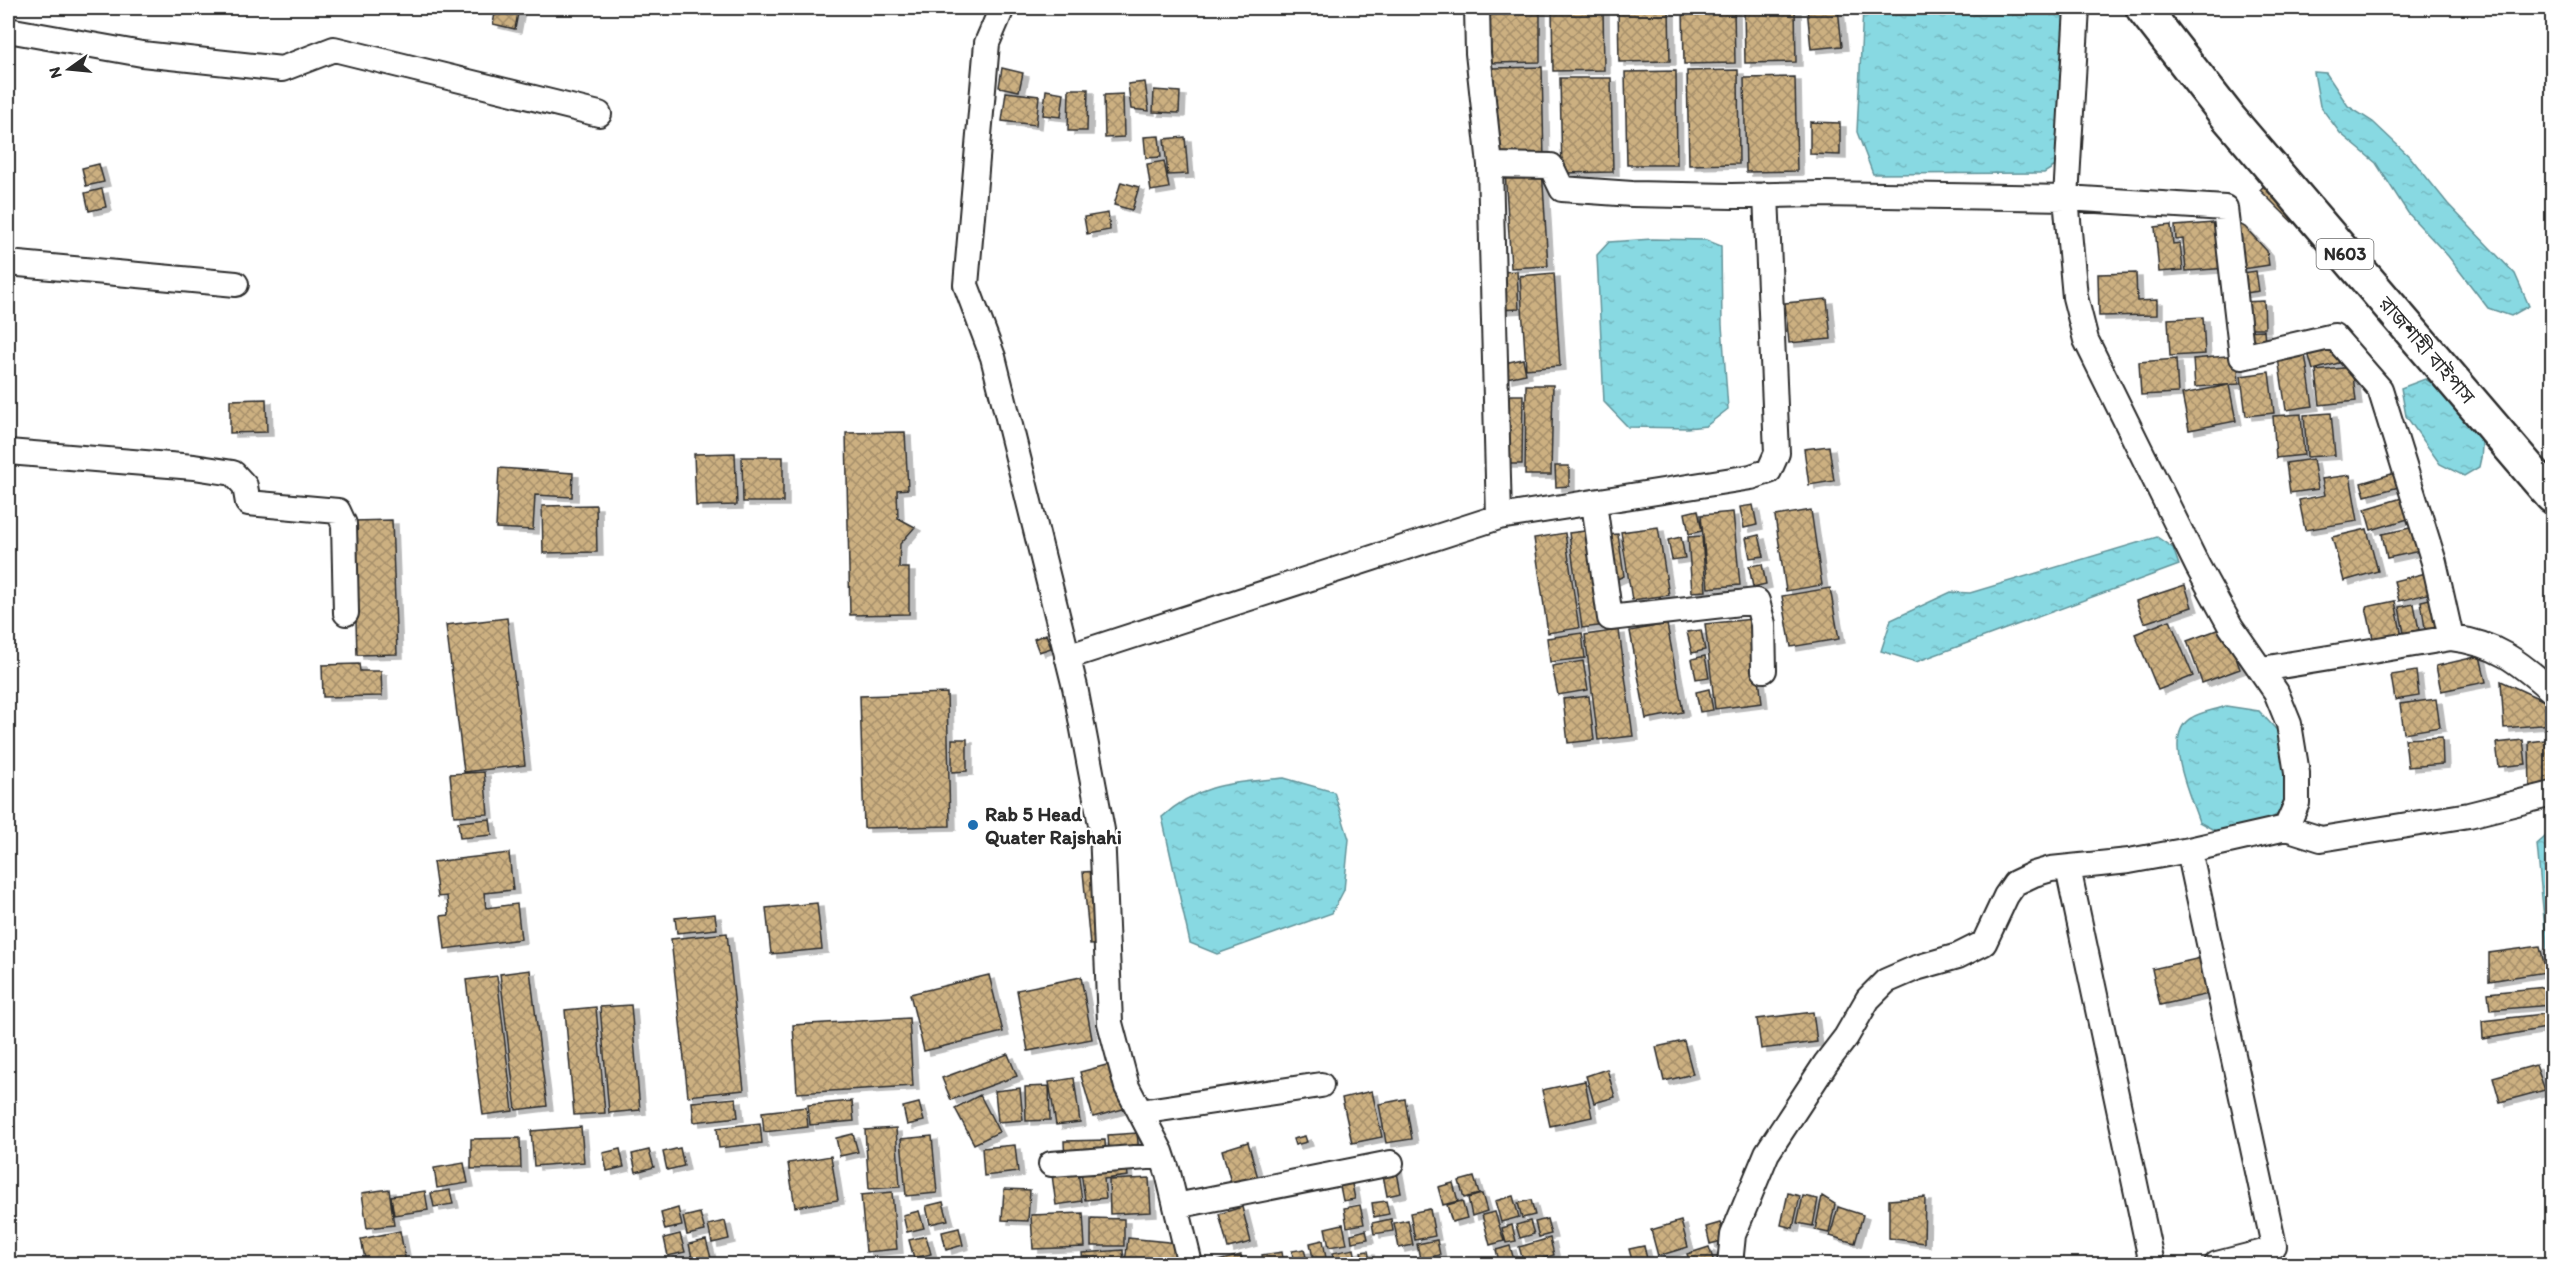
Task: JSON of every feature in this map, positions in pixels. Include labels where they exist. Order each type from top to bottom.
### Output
[{"type":"highway","name":"রাজশাহী বাইপাস","points":[[2143,8],[2228,117],[2553,496]]},
{"type":"street","points":[[1002,8],[987,43],[966,285],[993,357],[1067,657],[1102,830],[1110,1023],[1127,1087],[1162,1156],[1190,1264]]},
{"type":"street","points":[[1477,8],[1478,53],[1491,165],[1499,517]]},
{"type":"street","points":[[2077,8],[2066,198],[2075,297],[2086,340],[2198,567],[2231,627],[2276,692],[2289,724],[2297,774],[2297,803],[2286,828]]},
{"type":"street","points":[[8,30],[142,54],[282,69],[302,59],[334,49],[598,114]]},
{"type":"street","points":[[1491,165],[1551,166],[1562,189],[1632,194],[2066,198],[2225,208],[2241,357],[2334,336],[2380,389],[2434,562],[2451,638]]},
{"type":"street","points":[[1067,657],[1499,517],[1750,477],[1769,471],[1777,453],[1766,195]]},
{"type":"street","points":[[8,263],[236,284]]},
{"type":"street","points":[[8,452],[194,467],[233,473],[245,486],[248,503],[338,511],[344,524],[346,613]]},
{"type":"street","points":[[1594,503],[1610,618],[1758,601],[1762,624],[1764,670]]},
{"type":"street","points":[[2262,669],[2451,638],[2483,643],[2500,651],[2553,691]]},
{"type":"street","points":[[1730,1264],[1733,1235],[1767,1153],[1826,1063],[1846,1037],[1872,993],[1894,976],[1976,948],[1988,937],[2006,896],[2015,883],[2051,869],[2189,850],[2286,828],[2321,840],[2469,815],[2553,794]]},
{"type":"street","points":[[2189,850],[2274,1246],[2264,1252],[2217,1264]]},
{"type":"street","points":[[2068,868],[2152,1264]]},
{"type":"street","points":[[1140,1112],[1321,1086]]},
{"type":"street","points":[[1051,1164],[1162,1156]]},
{"type":"street","points":[[1176,1206],[1391,1163]]},
{"type":"water","points":[[1863,8],[2074,8],[2067,159],[2044,173],[1873,174],[1857,132]]},
{"type":"water","points":[[2314,72],[2326,73],[2348,106],[2373,122],[2411,158],[2448,204],[2515,274],[2529,306],[2511,316],[2488,308],[2448,256],[2408,213],[2376,163],[2340,133],[2320,106]]},
{"type":"water","points":[[1652,239],[1706,240],[1721,246],[1722,325],[1728,409],[1706,426],[1628,427],[1604,402],[1597,255],[1609,242]]},
{"type":"water","points":[[2425,379],[2462,404],[2477,424],[2482,451],[2479,467],[2464,476],[2440,464],[2406,416],[2401,388]]},
{"type":"water","points":[[2157,537],[2173,548],[2179,565],[1916,662],[1881,651],[1891,620],[1951,592],[1970,593]]},
{"type":"water","points":[[2226,706],[2259,711],[2286,740],[2287,807],[2261,826],[2223,835],[2199,822],[2181,767],[2178,738],[2182,727],[2191,718]]},
{"type":"water","points":[[1284,778],[1334,792],[1349,839],[1344,890],[1332,913],[1217,954],[1190,943],[1162,817],[1176,805],[1219,786]]},
{"type":"water","points":[[2552,831],[2552,968],[2548,962],[2537,844]]},
{"type":"building","points":[[496,8],[519,8],[515,29],[493,24]]},
{"type":"building","points":[[1488,8],[1540,8],[1540,62],[1489,63]]},
{"type":"building","points":[[1552,8],[1603,8],[1604,70],[1553,71]]},
{"type":"building","points":[[1618,8],[1669,8],[1670,61],[1619,62]]},
{"type":"building","points":[[1683,8],[1734,8],[1735,63],[1684,64]]},
{"type":"building","points":[[1744,8],[1795,8],[1796,62],[1745,63]]},
{"type":"building","points":[[1807,8],[1838,8],[1842,46],[1811,49]]},
{"type":"building","points":[[1542,67],[1544,161],[1493,162],[1491,68]]},
{"type":"building","points":[[1002,68],[1023,73],[1019,91],[999,87]]},
{"type":"building","points":[[1738,70],[1739,164],[1689,165],[1687,71]]},
{"type":"building","points":[[1676,71],[1677,165],[1627,165],[1625,72]]},
{"type":"building","points":[[1795,77],[1797,171],[1746,172],[1744,78]]},
{"type":"building","points":[[1560,78],[1611,78],[1613,172],[1562,173]]},
{"type":"building","points":[[1145,82],[1149,111],[1131,109],[1128,84]]},
{"type":"building","points":[[1069,89],[1088,89],[1087,131],[1068,131]]},
{"type":"building","points":[[1046,90],[1064,93],[1061,117],[1043,115]]},
{"type":"building","points":[[1154,90],[1180,92],[1179,113],[1153,112]]},
{"type":"building","points":[[1006,92],[1039,96],[1036,125],[1002,121]]},
{"type":"building","points":[[1123,94],[1124,137],[1105,138],[1104,95]]},
{"type":"building","points":[[1810,122],[1840,123],[1840,155],[1810,154]]},
{"type":"building","points":[[1159,136],[1161,157],[1146,158],[1144,137]]},
{"type":"building","points":[[1185,137],[1188,174],[1168,175],[1164,139]]},
{"type":"building","points":[[1164,161],[1169,188],[1151,191],[1147,164]]},
{"type":"building","points":[[99,164],[104,182],[86,186],[82,168]]},
{"type":"building","points":[[1542,168],[1548,266],[1511,268],[1505,170]]},
{"type":"building","points":[[2271,178],[2303,210],[2292,222],[2260,190]]},
{"type":"building","points":[[1121,182],[1139,187],[1132,210],[1114,205]]},
{"type":"building","points":[[102,189],[106,207],[89,211],[85,193]]},
{"type":"building","points":[[1108,213],[1110,230],[1087,234],[1084,217]]},
{"type":"building","points":[[2229,218],[2245,227],[2267,251],[2269,265],[2237,270]]},
{"type":"building","points":[[2226,222],[2229,268],[2186,271],[2183,239],[2176,240],[2175,226]]},
{"type":"building","points":[[2171,225],[2173,244],[2180,243],[2183,270],[2159,272],[2155,227]]},
{"type":"building","points":[[1517,271],[1519,309],[1498,310],[1496,272]]},
{"type":"building","points":[[2256,271],[2259,291],[2239,294],[2236,274]]},
{"type":"building","points":[[1554,273],[1560,366],[1526,369],[1520,276]]},
{"type":"building","points":[[2136,273],[2137,301],[2157,300],[2157,315],[2099,316],[2098,274]]},
{"type":"building","points":[[1827,299],[1831,339],[1789,343],[1785,303]]},
{"type":"building","points":[[2264,301],[2265,328],[2243,328],[2242,302]]},
{"type":"building","points":[[2203,317],[2205,354],[2170,356],[2168,319]]},
{"type":"building","points":[[2264,330],[2265,345],[2244,346],[2243,331]]},
{"type":"building","points":[[2333,341],[2339,363],[2313,370],[2307,349]]},
{"type":"building","points":[[2305,354],[2313,406],[2286,410],[2278,358]]},
{"type":"building","points":[[2237,355],[2239,384],[2195,387],[2193,359]]},
{"type":"building","points":[[1523,359],[1526,374],[1506,378],[1504,363]]},
{"type":"building","points":[[2176,359],[2178,393],[2141,395],[2139,362]]},
{"type":"building","points":[[2352,367],[2356,401],[2320,405],[2316,371]]},
{"type":"building","points":[[2269,372],[2274,413],[2246,416],[2241,376]]},
{"type":"building","points":[[1526,385],[1553,385],[1551,475],[1525,475]]},
{"type":"building","points":[[2229,385],[2236,421],[2189,430],[2182,394]]},
{"type":"building","points":[[1507,395],[1523,395],[1522,464],[1506,464]]},
{"type":"building","points":[[266,399],[267,432],[230,433],[230,400]]},
{"type":"building","points":[[2331,413],[2335,455],[2307,457],[2304,415]]},
{"type":"building","points":[[2301,414],[2304,455],[2276,458],[2273,416]]},
{"type":"building","points":[[905,432],[908,489],[897,490],[898,518],[915,527],[900,544],[899,568],[909,568],[909,614],[850,615],[846,433]]},
{"type":"building","points":[[1829,446],[1834,481],[1809,485],[1804,449]]},
{"type":"building","points":[[735,453],[737,505],[696,506],[694,454]]},
{"type":"building","points":[[742,457],[783,457],[783,502],[743,502]]},
{"type":"building","points":[[2313,459],[2318,489],[2290,493],[2286,463]]},
{"type":"building","points":[[1555,466],[1569,466],[1569,486],[1556,487]]},
{"type":"building","points":[[499,468],[573,473],[572,497],[535,495],[533,530],[496,528]]},
{"type":"building","points":[[2395,473],[2399,487],[2365,496],[2361,483]]},
{"type":"building","points":[[2350,475],[2358,521],[2305,530],[2299,500],[2325,495],[2322,479]]},
{"type":"building","points":[[2402,498],[2408,519],[2371,530],[2365,509]]},
{"type":"building","points":[[596,505],[597,552],[543,553],[542,506]]},
{"type":"building","points":[[1753,505],[1757,525],[1744,528],[1740,507]]},
{"type":"building","points":[[1698,510],[1702,531],[1689,534],[1685,513]]},
{"type":"building","points":[[1811,510],[1822,585],[1786,591],[1775,516]]},
{"type":"building","points":[[1733,512],[1740,585],[1708,588],[1701,515]]},
{"type":"building","points":[[392,520],[397,654],[357,655],[353,521]]},
{"type":"building","points":[[1658,527],[1669,595],[1632,600],[1621,532]]},
{"type":"building","points":[[2415,527],[2420,551],[2387,558],[2382,534]]},
{"type":"building","points":[[1601,529],[1615,624],[1582,628],[1569,533]]},
{"type":"building","points":[[2367,529],[2378,571],[2344,581],[2332,537]]},
{"type":"building","points":[[1565,533],[1579,628],[1548,633],[1534,538]]},
{"type":"building","points":[[1618,534],[1624,576],[1613,581],[1606,535]]},
{"type":"building","points":[[1759,535],[1764,556],[1750,558],[1746,538]]},
{"type":"building","points":[[1702,536],[1706,591],[1692,592],[1688,537]]},
{"type":"building","points":[[1681,537],[1685,558],[1672,560],[1668,540]]},
{"type":"building","points":[[1762,564],[1766,584],[1753,587],[1749,566]]},
{"type":"building","points":[[2430,572],[2435,592],[2399,601],[2394,581]]},
{"type":"building","points":[[2185,585],[2192,607],[2144,623],[2136,601]]},
{"type":"building","points":[[1830,588],[1839,639],[1791,647],[1782,596]]},
{"type":"building","points":[[2434,598],[2443,632],[2426,636],[2421,601]]},
{"type":"building","points":[[2395,601],[2402,637],[2374,643],[2366,607]]},
{"type":"building","points":[[2414,604],[2419,630],[2404,633],[2399,607]]},
{"type":"building","points":[[507,618],[525,765],[464,772],[446,625]]},
{"type":"building","points":[[1752,619],[1762,703],[1715,709],[1705,624]]},
{"type":"building","points":[[2170,620],[2193,676],[2158,690],[2135,634]]},
{"type":"building","points":[[1667,624],[1683,712],[1646,719],[1630,631]]},
{"type":"building","points":[[2225,627],[2240,669],[2202,683],[2187,641]]},
{"type":"building","points":[[1619,630],[1633,736],[1598,740],[1585,635]]},
{"type":"building","points":[[1701,630],[1705,650],[1692,653],[1687,632]]},
{"type":"building","points":[[1582,633],[1585,658],[1550,662],[1547,638]]},
{"type":"building","points":[[1046,634],[1051,648],[1039,652],[1034,639]]},
{"type":"building","points":[[1705,656],[1709,677],[1696,679],[1692,659]]},
{"type":"building","points":[[2480,656],[2486,682],[2441,691],[2436,666]]},
{"type":"building","points":[[1583,661],[1588,690],[1558,695],[1552,666]]},
{"type":"building","points":[[359,664],[360,671],[381,671],[382,696],[323,697],[322,665]]},
{"type":"building","points":[[2416,671],[2419,696],[2395,700],[2391,675]]},
{"type":"building","points":[[2501,681],[2551,704],[2552,724],[2504,728]]},
{"type":"building","points":[[1709,689],[1713,710],[1700,712],[1696,692]]},
{"type":"building","points":[[947,693],[950,826],[864,828],[860,696]]},
{"type":"building","points":[[1589,696],[1594,740],[1568,743],[1563,699]]},
{"type":"building","points":[[2436,699],[2440,727],[2404,733],[2400,704]]},
{"type":"building","points":[[2442,737],[2443,764],[2408,767],[2405,739]]},
{"type":"building","points":[[952,739],[967,739],[967,771],[952,772]]},
{"type":"building","points":[[2552,739],[2552,786],[2530,791],[2529,742]]},
{"type":"building","points":[[2523,740],[2526,764],[2499,767],[2496,743]]},
{"type":"building","points":[[484,772],[488,814],[454,816],[450,774]]},
{"type":"building","points":[[490,819],[492,835],[460,838],[458,822]]},
{"type":"building","points":[[509,853],[513,890],[484,893],[486,908],[517,904],[521,939],[445,949],[441,916],[449,915],[447,896],[438,897],[433,862]]},
{"type":"building","points":[[1098,871],[1105,944],[1090,945],[1083,872]]},
{"type":"building","points":[[817,903],[822,949],[771,954],[766,908]]},
{"type":"building","points":[[715,914],[717,929],[677,933],[675,918]]},
{"type":"building","points":[[727,933],[744,1090],[688,1096],[671,939]]},
{"type":"building","points":[[2540,946],[2546,972],[2489,981],[2489,953]]},
{"type":"building","points":[[2201,958],[2209,994],[2160,1005],[2152,969]]},
{"type":"building","points":[[530,970],[547,1106],[516,1110],[500,974]]},
{"type":"building","points":[[989,975],[1003,1032],[924,1051],[910,994]]},
{"type":"building","points":[[497,976],[513,1111],[483,1115],[466,980]]},
{"type":"building","points":[[1081,977],[1092,1039],[1028,1051],[1017,990]]},
{"type":"building","points":[[2545,987],[2551,1005],[2490,1010],[2488,993]]},
{"type":"building","points":[[631,1005],[640,1110],[609,1113],[600,1007]]},
{"type":"building","points":[[596,1007],[605,1113],[574,1115],[565,1010]]},
{"type":"building","points":[[1813,1012],[1817,1042],[1761,1049],[1757,1019]]},
{"type":"building","points":[[2552,1013],[2552,1027],[2483,1039],[2482,1021]]},
{"type":"building","points":[[909,1018],[913,1086],[797,1093],[793,1025]]},
{"type":"building","points":[[1684,1041],[1693,1074],[1664,1081],[1656,1047]]},
{"type":"building","points":[[1008,1054],[1017,1076],[951,1100],[942,1078]]},
{"type":"building","points":[[1114,1063],[1127,1108],[1093,1117],[1080,1072]]},
{"type":"building","points":[[2552,1064],[2552,1094],[2547,1066]]},
{"type":"building","points":[[2536,1065],[2545,1090],[2500,1102],[2493,1077]]},
{"type":"building","points":[[1607,1069],[1615,1097],[1594,1103],[1586,1076]]},
{"type":"building","points":[[1074,1078],[1080,1122],[1056,1125],[1049,1082]]},
{"type":"building","points":[[1585,1081],[1592,1117],[1550,1126],[1542,1090]]},
{"type":"building","points":[[1049,1086],[1050,1120],[1026,1121],[1025,1087]]},
{"type":"building","points":[[1020,1088],[1023,1120],[998,1122],[995,1091]]},
{"type":"building","points":[[1372,1091],[1382,1137],[1352,1143],[1342,1098]]},
{"type":"building","points":[[980,1095],[999,1132],[974,1144],[955,1108]]},
{"type":"building","points":[[736,1098],[738,1117],[694,1122],[692,1102]]},
{"type":"building","points":[[1405,1099],[1412,1139],[1386,1143],[1379,1104]]},
{"type":"building","points":[[852,1101],[854,1121],[810,1125],[808,1105]]},
{"type":"building","points":[[919,1103],[924,1121],[907,1125],[903,1107]]},
{"type":"building","points":[[806,1107],[808,1127],[764,1132],[762,1112]]},
{"type":"building","points":[[760,1123],[762,1143],[719,1148],[717,1128]]},
{"type":"building","points":[[581,1127],[584,1162],[534,1166],[531,1131]]},
{"type":"building","points":[[896,1128],[900,1187],[869,1189],[865,1130]]},
{"type":"building","points":[[1137,1133],[1140,1161],[1110,1163],[1108,1135]]},
{"type":"building","points":[[853,1134],[858,1152],[840,1156],[836,1138]]},
{"type":"building","points":[[932,1136],[937,1193],[906,1196],[901,1139]]},
{"type":"building","points":[[1305,1136],[1307,1142],[1295,1145],[1293,1139]]},
{"type":"building","points":[[520,1138],[521,1168],[471,1169],[471,1139]]},
{"type":"building","points":[[1105,1140],[1106,1163],[1065,1164],[1064,1141]]},
{"type":"building","points":[[1248,1142],[1258,1178],[1232,1186],[1222,1150]]},
{"type":"building","points":[[1015,1145],[1018,1172],[984,1176],[982,1148]]},
{"type":"building","points":[[680,1148],[684,1166],[667,1170],[663,1152]]},
{"type":"building","points":[[620,1149],[624,1167],[607,1171],[603,1153]]},
{"type":"building","points":[[649,1150],[654,1167],[636,1172],[632,1154]]},
{"type":"building","points":[[831,1156],[838,1200],[795,1207],[788,1163]]},
{"type":"building","points":[[464,1163],[468,1183],[437,1188],[434,1168]]},
{"type":"building","points":[[1127,1166],[1128,1176],[1104,1179],[1106,1198],[1085,1200],[1081,1171]]},
{"type":"building","points":[[1396,1167],[1401,1193],[1387,1196],[1382,1170]]},
{"type":"building","points":[[1078,1171],[1082,1201],[1056,1205],[1052,1175]]},
{"type":"building","points":[[1474,1177],[1479,1194],[1464,1198],[1459,1181]]},
{"type":"building","points":[[1149,1178],[1151,1212],[1110,1214],[1109,1180]]},
{"type":"building","points":[[1453,1183],[1458,1201],[1443,1205],[1438,1187]]},
{"type":"building","points":[[1352,1184],[1355,1199],[1343,1201],[1340,1186]]},
{"type":"building","points":[[389,1189],[394,1225],[367,1228],[362,1193]]},
{"type":"building","points":[[1004,1189],[1030,1190],[1028,1221],[1002,1220]]},
{"type":"building","points":[[450,1190],[453,1204],[434,1207],[431,1193]]},
{"type":"building","points":[[425,1191],[428,1210],[394,1215],[391,1196]]},
{"type":"building","points":[[892,1192],[897,1249],[866,1252],[861,1195]]},
{"type":"building","points":[[1788,1193],[1800,1196],[1793,1228],[1781,1225]]},
{"type":"building","points":[[1482,1194],[1487,1211],[1472,1216],[1468,1198]]},
{"type":"building","points":[[1513,1196],[1519,1217],[1501,1222],[1495,1201]]},
{"type":"building","points":[[1803,1196],[1818,1199],[1813,1226],[1797,1223]]},
{"type":"building","points":[[1822,1196],[1835,1204],[1829,1233],[1815,1230]]},
{"type":"building","points":[[1925,1197],[1924,1243],[1889,1238],[1889,1200]]},
{"type":"building","points":[[1531,1200],[1535,1215],[1522,1218],[1518,1203]]},
{"type":"building","points":[[1386,1201],[1389,1214],[1374,1217],[1372,1203]]},
{"type":"building","points":[[1462,1201],[1467,1218],[1452,1222],[1447,1205]]},
{"type":"building","points":[[943,1202],[948,1220],[930,1224],[926,1206]]},
{"type":"building","points":[[1360,1205],[1364,1224],[1347,1227],[1344,1208]]},
{"type":"building","points":[[1242,1207],[1251,1242],[1228,1248],[1219,1214]]},
{"type":"building","points":[[1838,1207],[1863,1215],[1855,1243],[1830,1236]]},
{"type":"building","points":[[678,1208],[682,1226],[665,1230],[661,1213]]},
{"type":"building","points":[[1430,1209],[1435,1236],[1415,1240],[1410,1213]]},
{"type":"building","points":[[919,1211],[924,1228],[907,1232],[903,1215]]},
{"type":"building","points":[[1495,1212],[1504,1241],[1490,1245],[1482,1215]]},
{"type":"building","points":[[700,1213],[705,1231],[687,1235],[683,1217]]},
{"type":"building","points":[[1083,1213],[1085,1247],[1033,1249],[1031,1215]]},
{"type":"building","points":[[1091,1218],[1124,1219],[1124,1246],[1091,1246]]},
{"type":"building","points":[[1391,1219],[1393,1231],[1374,1234],[1372,1223]]},
{"type":"building","points":[[1547,1219],[1551,1234],[1539,1237],[1535,1222]]},
{"type":"building","points":[[1408,1220],[1413,1245],[1399,1248],[1394,1223]]},
{"type":"building","points":[[725,1221],[729,1239],[712,1243],[708,1225]]},
{"type":"building","points":[[1530,1221],[1534,1234],[1520,1238],[1516,1225]]},
{"type":"building","points":[[1681,1221],[1688,1247],[1658,1256],[1651,1230]]},
{"type":"building","points":[[1720,1223],[1725,1240],[1710,1244],[1706,1227]]},
{"type":"building","points":[[1343,1224],[1347,1244],[1329,1247],[1325,1228]]},
{"type":"building","points":[[1512,1225],[1516,1241],[1506,1243],[1502,1228]]},
{"type":"building","points":[[959,1228],[963,1245],[946,1250],[942,1232]]},
{"type":"building","points":[[1366,1230],[1368,1239],[1352,1242],[1351,1234]]},
{"type":"building","points":[[400,1231],[406,1262],[366,1264],[361,1239]]},
{"type":"building","points":[[680,1234],[685,1252],[668,1256],[664,1238]]},
{"type":"building","points":[[926,1236],[931,1254],[914,1258],[909,1240]]},
{"type":"building","points":[[1128,1238],[1178,1243],[1176,1264],[1125,1263]]},
{"type":"building","points":[[1550,1238],[1554,1255],[1524,1264],[1519,1247]]},
{"type":"building","points":[[706,1240],[711,1258],[693,1262],[689,1244]]},
{"type":"building","points":[[1323,1240],[1327,1264],[1314,1264],[1310,1243]]},
{"type":"building","points":[[1437,1240],[1440,1255],[1420,1259],[1417,1244]]},
{"type":"building","points":[[1510,1246],[1514,1260],[1500,1264],[1496,1250]]},
{"type":"building","points":[[1644,1246],[1648,1263],[1633,1264],[1629,1249]]},
{"type":"building","points":[[1709,1247],[1714,1262],[1690,1264],[1687,1254]]},
{"type":"building","points":[[1304,1249],[1307,1261],[1294,1264],[1292,1251]]},
{"type":"building","points":[[1354,1249],[1357,1264],[1334,1264],[1332,1253]]},
{"type":"building","points":[[1123,1250],[1124,1264],[1083,1264],[1082,1253]]},
{"type":"building","points":[[1368,1251],[1370,1260],[1363,1262],[1361,1252]]},
{"type":"building","points":[[1282,1252],[1284,1264],[1263,1264],[1262,1255]]},
{"type":"building","points":[[1241,1255],[1244,1264],[1206,1264]]},
{"type":"place","name":"Rab 5 Head Quater Rajshahi","points":[[973,825]]}]
